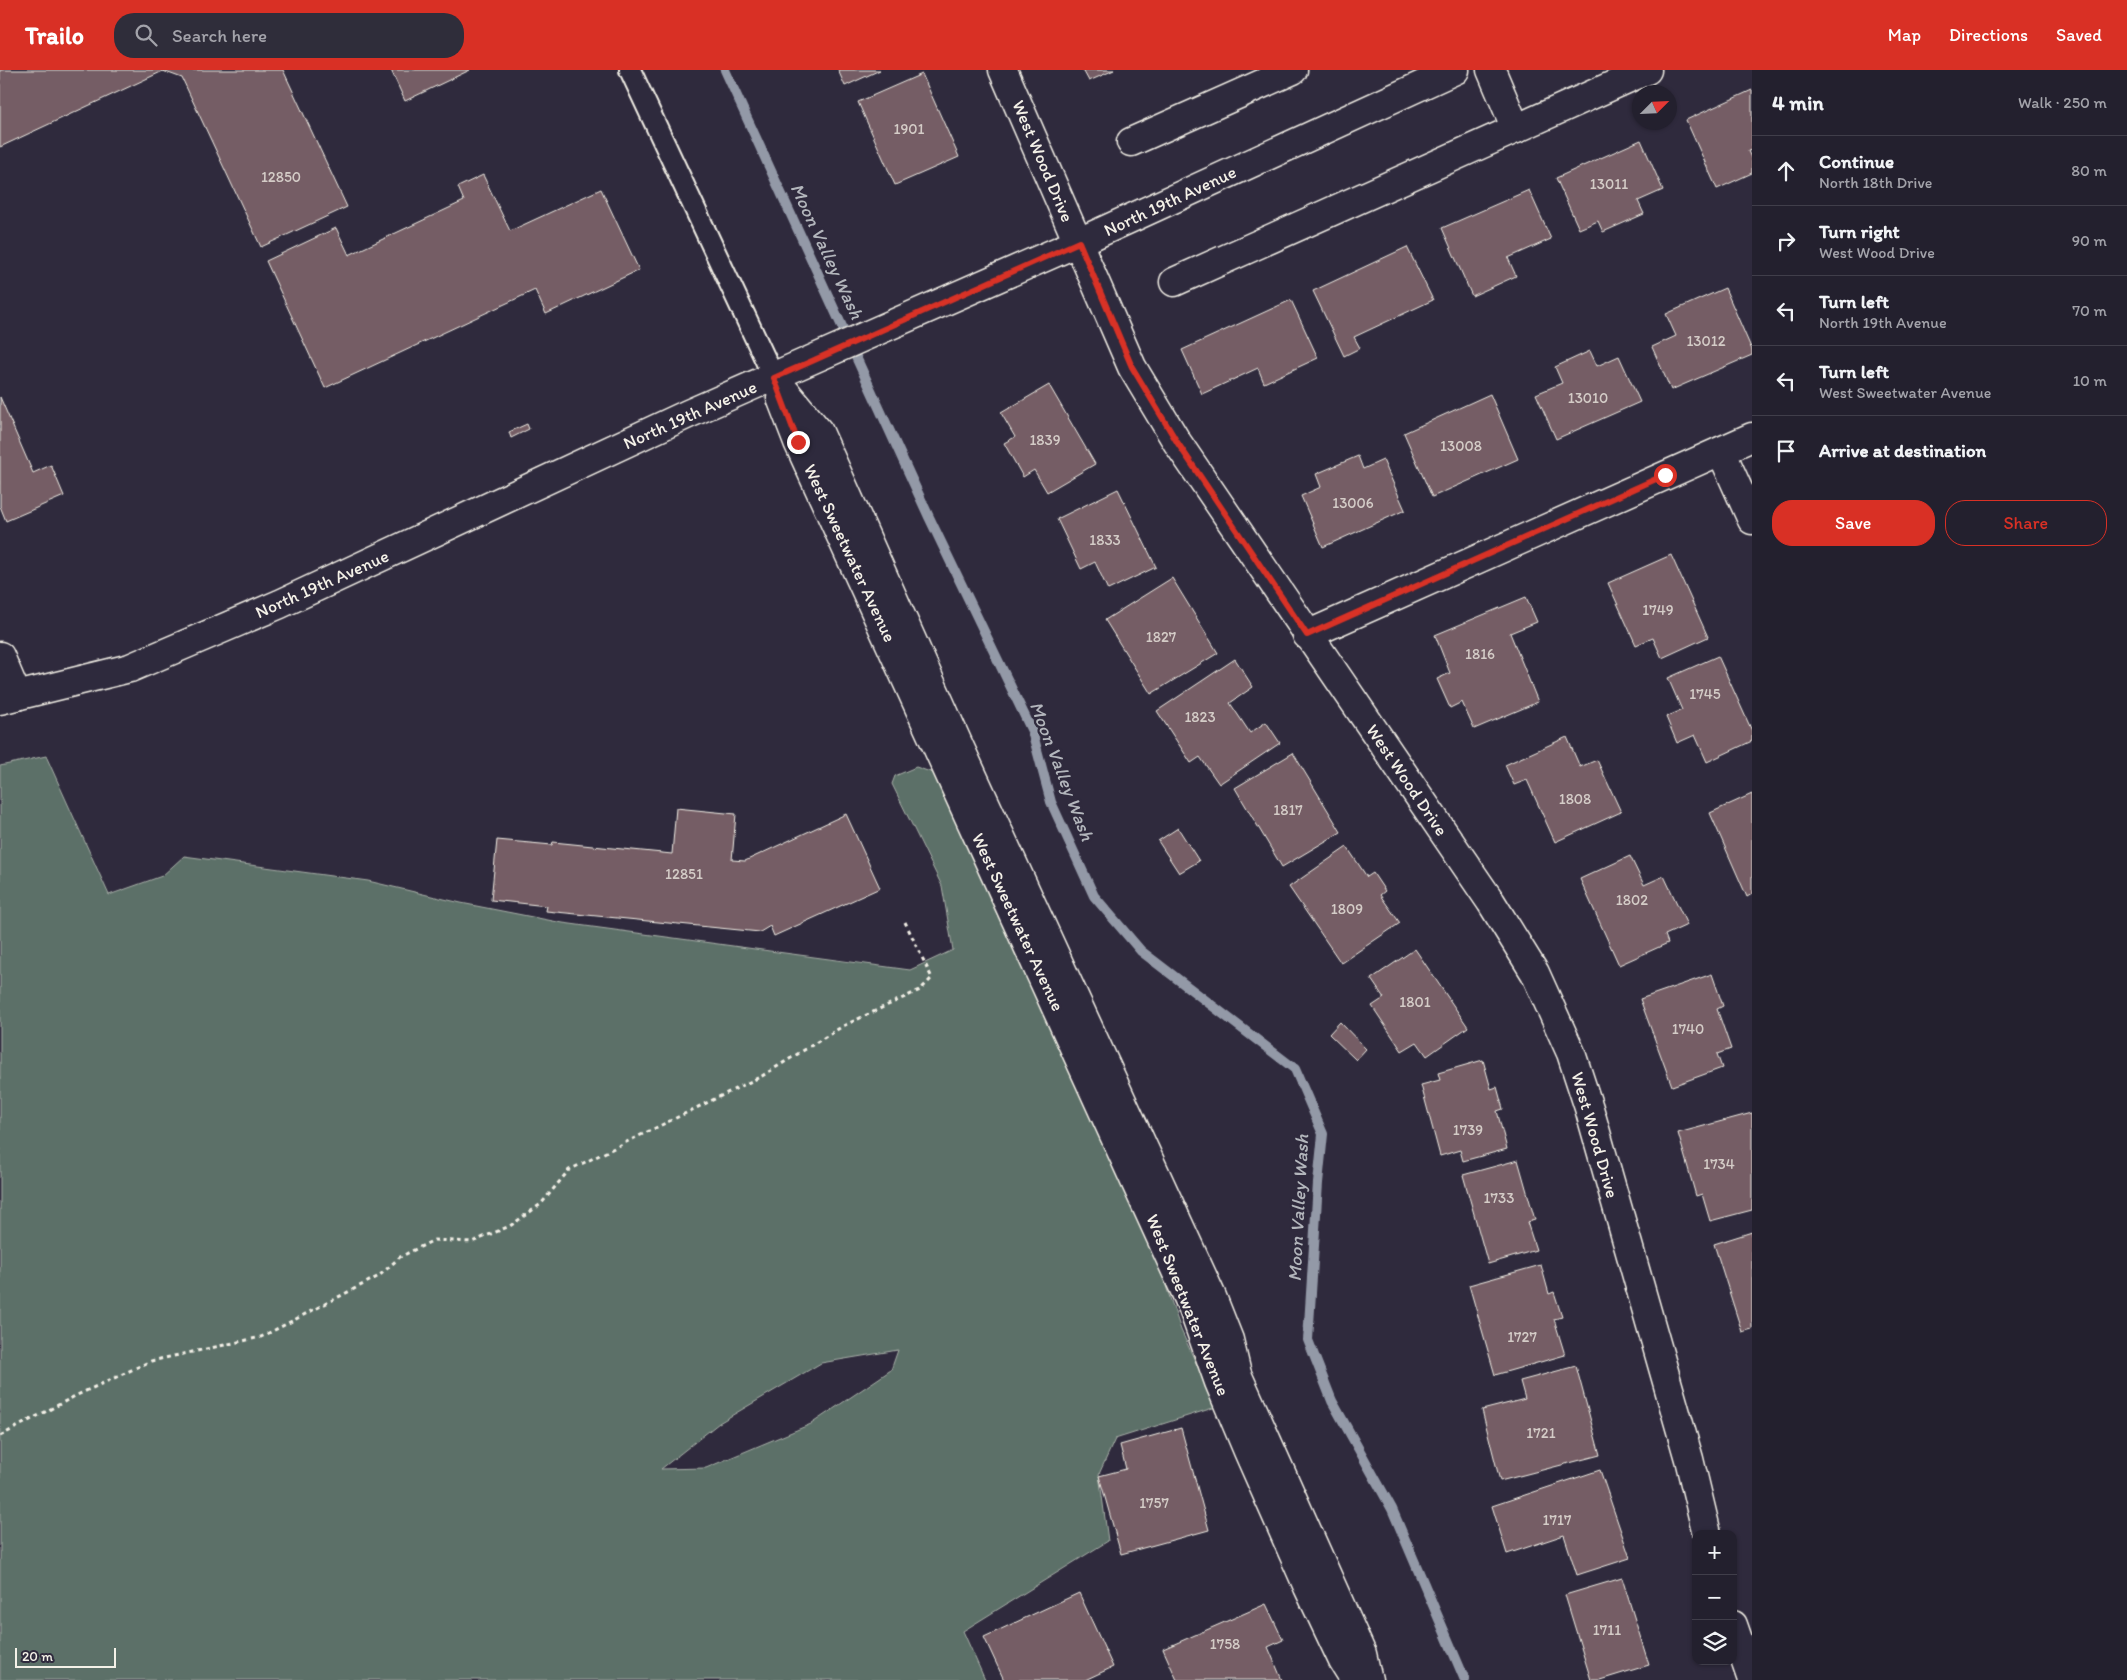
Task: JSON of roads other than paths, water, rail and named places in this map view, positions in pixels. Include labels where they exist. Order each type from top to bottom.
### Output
[{"type":"street","name":"West Wood Drive","points":[[1003,70],[1132,367],[1177,442],[1491,902],[1535,973],[1572,1053],[1589,1108],[1689,1459],[1706,1530]]},
{"type":"street","points":[[1131,142],[1293,70]]},
{"type":"street","name":"North 19th Avenue","points":[[8,698],[130,668],[300,595],[688,414],[774,378],[1079,242],[1455,70]]},
{"type":"street","points":[[1491,70],[1516,129]]},
{"type":"street","points":[[1174,282],[1647,70]]},
{"type":"street","name":"West Sweetwater Avenue","points":[[774,378],[798,442],[1192,1306],[1219,1382],[1308,1588],[1343,1661],[1355,1680]]},
{"type":"street","name":"West Sweetwater Avenue","points":[[774,378],[819,432],[960,748],[1212,1298],[1229,1340],[1237,1374],[1362,1654],[1368,1680]]},
{"type":"street","points":[[1307,635],[1752,437]]},
{"type":"street","points":[[1721,450],[1752,520]]},
{"type":"street","points":[[0,656],[8,698]]},
{"type":"street","points":[[1737,1637],[1752,1680]]},
{"type":"lane","points":[[630,70],[774,378]]},
{"type":"waterway","name":"Moon Valley Wash","points":[[725,70],[929,517],[1032,731],[1051,802],[1094,896],[1141,951],[1295,1069],[1323,1134],[1308,1340],[1332,1401],[1392,1509],[1465,1680]]}]
